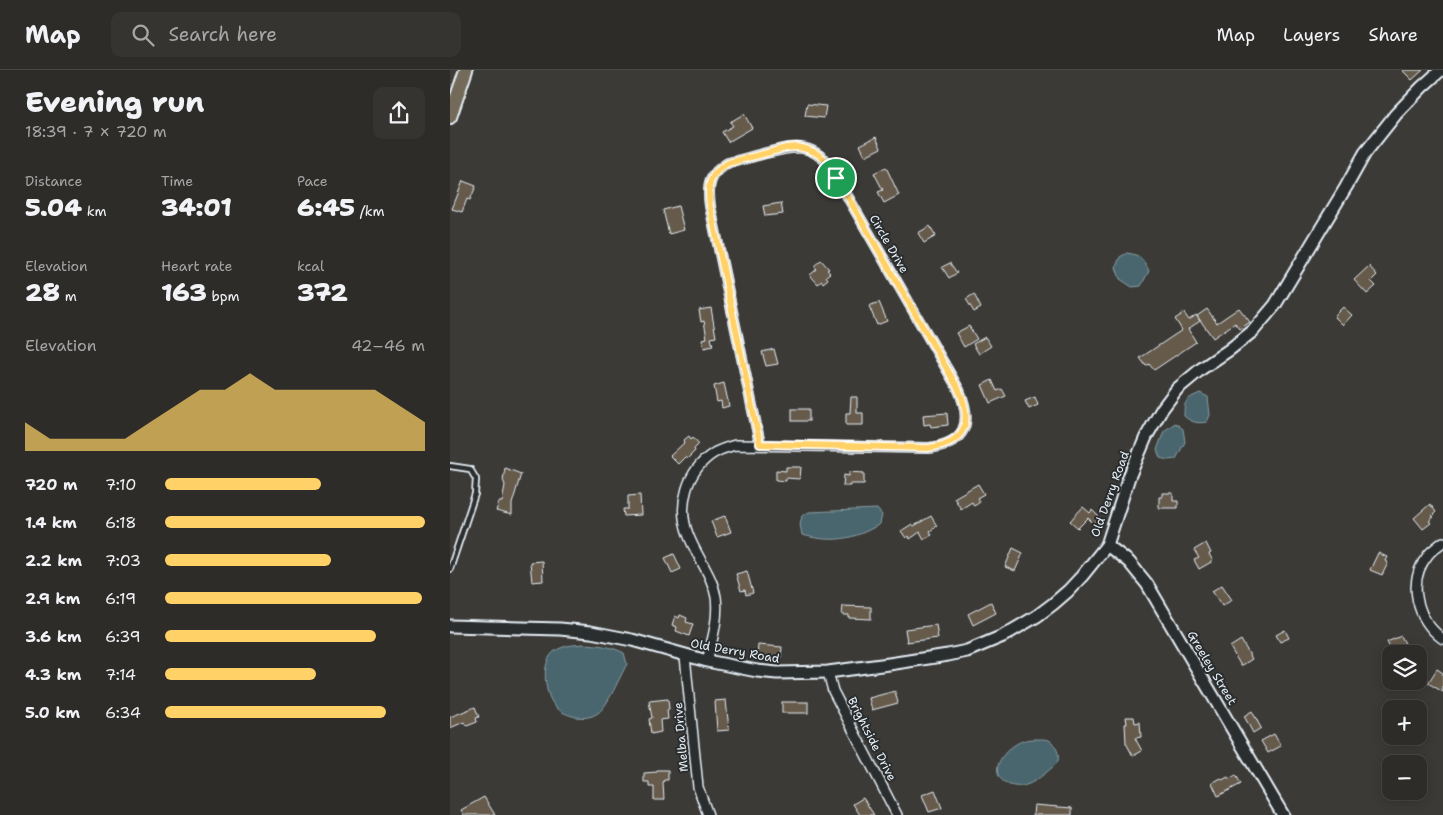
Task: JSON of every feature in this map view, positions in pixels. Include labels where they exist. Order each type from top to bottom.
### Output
[{"type":"main road","points":[[450,117],[466,70]]},
{"type":"street","name":"Old Derry Road","points":[[450,626],[591,632],[632,640],[685,656],[777,673],[828,672],[948,655],[976,648],[1004,636],[1040,614],[1068,591],[1107,546],[1129,477],[1146,437],[1162,409],[1177,389],[1253,331],[1275,305],[1365,153],[1396,114],[1441,70]]},
{"type":"street","name":"Circle Drive","points":[[708,661],[716,617],[716,598],[710,579],[688,534],[684,514],[685,494],[692,475],[706,459],[714,453],[735,445],[928,448],[948,444],[963,431],[966,421],[966,410],[959,390],[830,166],[824,158],[807,148],[786,148],[728,163],[713,175],[709,184],[710,206],[760,444]]},
{"type":"street","points":[[1443,542],[1428,555],[1423,563],[1419,572],[1416,592],[1424,620],[1443,639]]},
{"type":"street","name":"Greeley Street","points":[[1107,546],[1129,562],[1147,584],[1283,815]]},
{"type":"street","name":"Melba Drive","points":[[685,656],[698,787],[708,815]]},
{"type":"street","name":"Brightside Drive","points":[[828,672],[833,691],[897,815]]},
{"type":"lane","points":[[450,466],[470,469],[476,479],[475,494],[450,569]]},
{"type":"water","points":[[1127,253],[1141,258],[1149,271],[1141,286],[1132,287],[1120,279],[1116,267],[1120,257]]},
{"type":"water","points":[[1200,393],[1208,397],[1210,415],[1207,422],[1200,423],[1189,420],[1184,416],[1187,401]]},
{"type":"water","points":[[1175,423],[1183,429],[1185,442],[1176,459],[1160,458],[1157,450],[1164,431]]},
{"type":"water","points":[[877,509],[882,515],[880,524],[861,534],[833,539],[802,535],[800,524],[802,516],[809,512]]},
{"type":"water","points":[[584,644],[605,646],[624,653],[627,664],[610,698],[602,709],[592,716],[582,718],[563,712],[556,707],[549,695],[545,679],[547,662],[555,651],[565,646]]},
{"type":"water","points":[[1038,739],[1049,740],[1054,744],[1058,754],[1056,764],[1040,778],[1026,785],[1010,785],[1002,780],[998,774],[998,767],[1005,753],[1019,743]]},
{"type":"building","points":[[1402,70],[1423,70],[1412,80]]},
{"type":"building","points":[[807,104],[826,106],[824,118],[805,116]]},
{"type":"building","points":[[744,114],[752,128],[728,142],[722,132],[733,126],[730,122]]},
{"type":"building","points":[[876,137],[881,148],[865,156],[860,145]]},
{"type":"building","points":[[886,167],[899,195],[884,203],[878,192],[883,190],[874,173]]},
{"type":"building","points":[[463,181],[476,186],[470,200],[467,199],[462,212],[452,209]]},
{"type":"building","points":[[781,203],[783,214],[765,216],[763,206]]},
{"type":"building","points":[[678,206],[684,230],[669,234],[663,210]]},
{"type":"building","points":[[930,226],[936,236],[924,243],[918,233]]},
{"type":"building","points":[[821,260],[830,273],[826,276],[828,279],[818,284],[810,275],[817,269],[814,266]]},
{"type":"building","points":[[950,263],[957,273],[949,278],[942,267]]},
{"type":"building","points":[[1369,266],[1377,275],[1371,281],[1376,286],[1367,294],[1354,280]]},
{"type":"building","points":[[974,294],[981,308],[974,312],[966,299]]},
{"type":"building","points":[[879,302],[887,321],[877,325],[869,306]]},
{"type":"building","points":[[1343,307],[1352,315],[1343,325],[1334,316]]},
{"type":"building","points":[[711,308],[716,337],[711,338],[713,346],[704,348],[702,339],[707,338],[704,321],[701,322],[699,310]]},
{"type":"building","points":[[1239,308],[1250,322],[1240,329],[1235,323],[1213,338],[1197,316],[1207,309],[1217,323]]},
{"type":"building","points":[[1184,313],[1189,320],[1196,315],[1200,321],[1188,329],[1196,342],[1154,370],[1149,364],[1146,366],[1140,358],[1182,330],[1175,319]]},
{"type":"building","points":[[969,326],[977,339],[964,347],[956,333]]},
{"type":"building","points":[[985,337],[991,346],[979,354],[973,344]]},
{"type":"building","points":[[774,349],[778,364],[766,366],[762,352]]},
{"type":"building","points":[[992,380],[997,391],[1002,389],[1006,396],[990,403],[982,385]]},
{"type":"building","points":[[724,383],[729,406],[722,408],[721,401],[717,402],[714,386]]},
{"type":"building","points":[[851,397],[857,397],[857,413],[863,413],[863,425],[846,425],[846,413],[850,413]]},
{"type":"building","points":[[1035,397],[1038,405],[1029,409],[1025,401]]},
{"type":"building","points":[[792,409],[809,409],[809,421],[792,421]]},
{"type":"building","points":[[947,413],[948,425],[931,427],[930,424],[924,425],[923,415]]},
{"type":"building","points":[[689,436],[691,439],[693,437],[699,444],[687,459],[685,457],[678,464],[670,456]]},
{"type":"building","points":[[786,467],[801,467],[800,479],[786,478],[786,481],[776,480],[776,470],[786,471]]},
{"type":"building","points":[[505,468],[521,474],[512,504],[512,515],[496,511],[499,502],[502,502]]},
{"type":"building","points":[[849,472],[864,473],[864,484],[843,486],[844,475],[849,476]]},
{"type":"building","points":[[978,484],[984,494],[977,498],[980,502],[974,506],[972,502],[961,509],[954,498]]},
{"type":"building","points":[[1162,493],[1173,493],[1173,501],[1178,501],[1178,508],[1159,508],[1159,497],[1162,497]]},
{"type":"building","points":[[640,495],[641,515],[624,516],[623,509],[628,509],[628,496]]},
{"type":"building","points":[[1430,504],[1436,512],[1429,521],[1431,523],[1423,529],[1414,518]]},
{"type":"building","points":[[1083,507],[1090,513],[1092,510],[1100,518],[1094,524],[1088,518],[1078,528],[1070,521]]},
{"type":"building","points":[[725,516],[731,532],[717,537],[711,521]]},
{"type":"building","points":[[931,516],[937,526],[930,531],[932,535],[924,539],[920,532],[910,539],[909,536],[906,538],[901,531],[912,524],[914,526]]},
{"type":"building","points":[[1206,543],[1213,561],[1199,569],[1194,560],[1199,558],[1194,550]]},
{"type":"building","points":[[1013,548],[1023,553],[1015,571],[1005,567]]},
{"type":"building","points":[[1378,553],[1387,557],[1385,561],[1388,563],[1382,575],[1370,570]]},
{"type":"building","points":[[674,554],[681,569],[672,573],[665,558]]},
{"type":"building","points":[[542,561],[543,581],[532,582],[530,562]]},
{"type":"building","points":[[747,571],[753,593],[746,595],[745,590],[741,591],[736,574]]},
{"type":"building","points":[[1222,585],[1232,600],[1222,606],[1212,591]]},
{"type":"building","points":[[991,602],[996,613],[973,625],[968,614]]},
{"type":"building","points":[[843,606],[871,607],[871,619],[849,618],[849,615],[842,615]]},
{"type":"building","points":[[680,615],[687,618],[686,622],[693,624],[689,636],[676,631],[677,627],[672,625],[675,616],[679,618]]},
{"type":"building","points":[[936,625],[938,638],[907,642],[905,629]]},
{"type":"building","points":[[1285,630],[1289,638],[1280,642],[1276,635]]},
{"type":"building","points":[[1401,636],[1406,645],[1388,645],[1387,642]]},
{"type":"building","points":[[1241,640],[1252,659],[1241,666],[1230,647]]},
{"type":"building","points":[[758,645],[782,647],[781,658],[757,656]]},
{"type":"building","points":[[1437,669],[1443,673],[1443,692],[1428,683]]},
{"type":"building","points":[[895,691],[898,703],[872,710],[869,698]]},
{"type":"building","points":[[668,699],[668,719],[660,720],[661,732],[651,734],[649,719],[652,718],[649,701]]},
{"type":"building","points":[[726,700],[729,730],[717,731],[715,701]]},
{"type":"building","points":[[782,702],[808,702],[808,713],[782,713]]},
{"type":"building","points":[[475,707],[479,717],[476,718],[477,722],[467,726],[464,722],[450,728],[450,717]]},
{"type":"building","points":[[1252,711],[1261,728],[1253,733],[1244,716]]},
{"type":"building","points":[[1126,717],[1134,717],[1135,723],[1140,722],[1141,737],[1135,738],[1142,751],[1133,756],[1126,743]]},
{"type":"building","points":[[1274,734],[1281,746],[1268,753],[1261,741]]},
{"type":"building","points":[[657,770],[668,770],[668,780],[664,780],[663,783],[664,800],[654,800],[654,787],[649,787],[649,782],[644,782],[644,773],[657,772]]},
{"type":"building","points":[[1236,775],[1241,784],[1218,796],[1212,783],[1221,778],[1222,780],[1228,777],[1229,779]]},
{"type":"building","points":[[935,790],[942,808],[929,812],[922,795]]},
{"type":"building","points":[[484,797],[495,815],[464,815],[461,810]]},
{"type":"building","points":[[863,798],[874,815],[860,815],[853,804]]},
{"type":"building","points":[[1034,805],[1072,808],[1072,815],[1033,815]]},
{"type":"route","points":[[797,147],[807,148],[824,158],[836,178],[959,390],[966,410],[966,421],[963,431],[948,444],[928,448],[760,444],[710,206],[709,184],[713,175],[728,163],[786,148],[797,147]]}]
